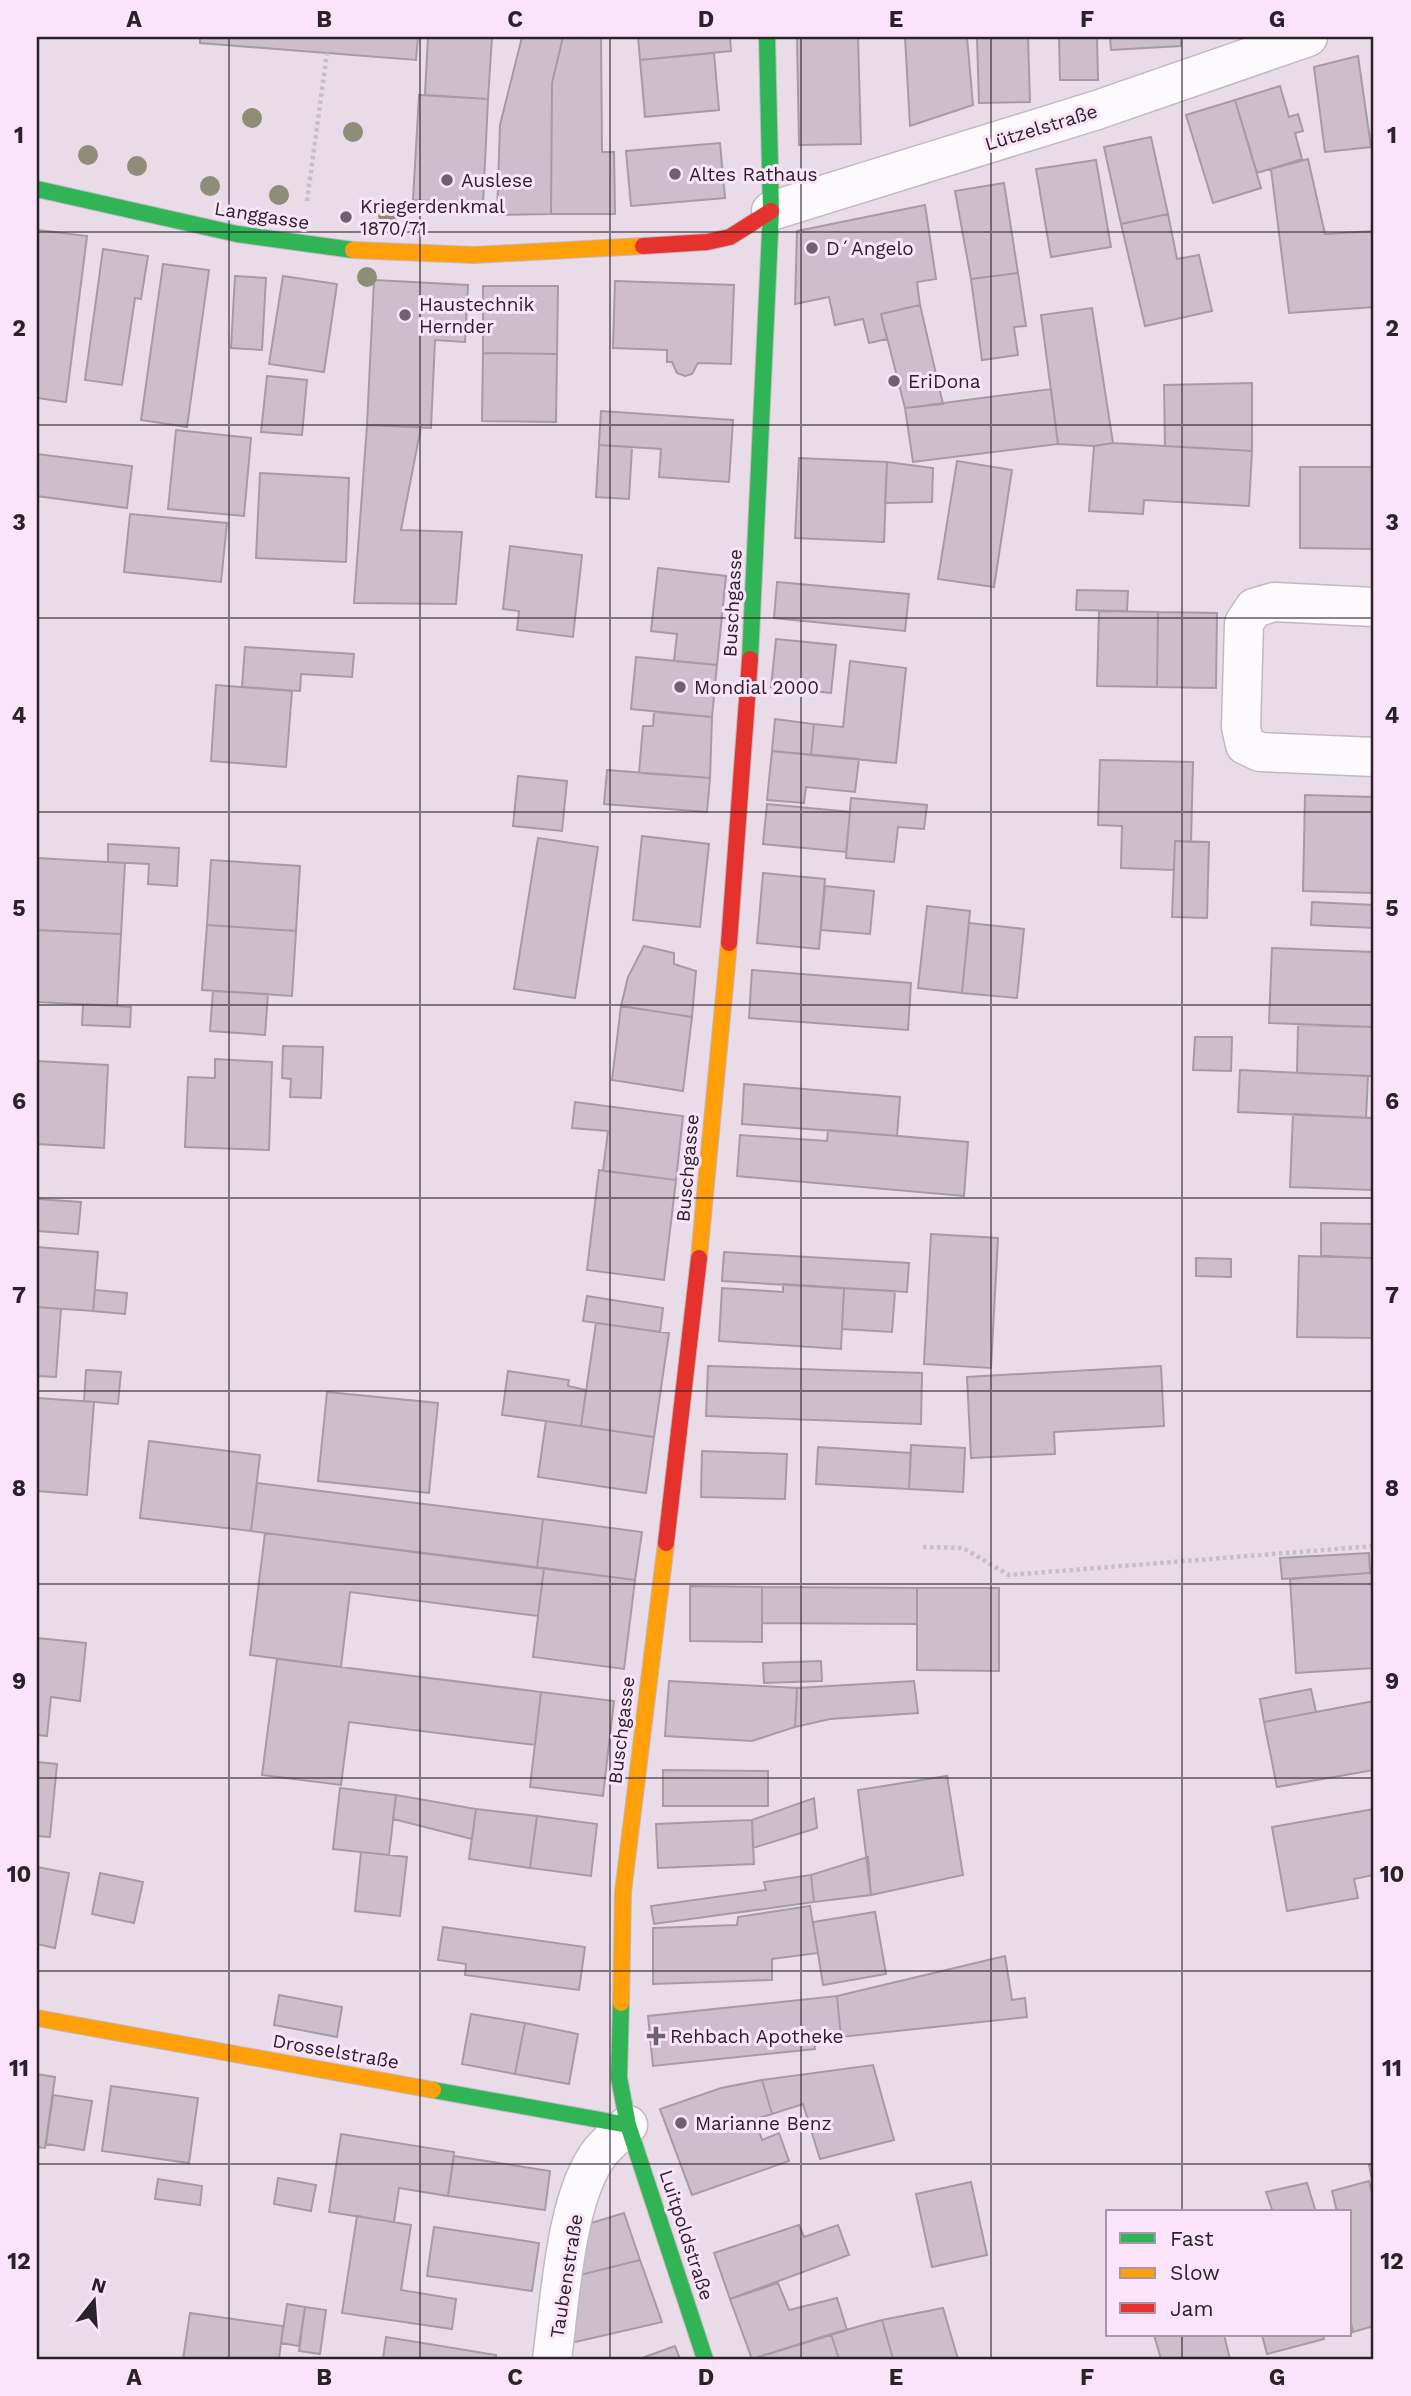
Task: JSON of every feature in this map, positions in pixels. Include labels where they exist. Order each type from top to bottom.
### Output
[{"type":"street","name":"Buschgasse","points":[[628,2125],[619,2078],[623,1892],[643,1710],[670,1535],[694,1315],[737,853],[761,474],[771,211],[767,37]]},
{"type":"street","name":"Lützelstraße","points":[[771,211],[1097,110],[1308,37]]},
{"type":"street","name":"Langgasse","points":[[37,189],[215,229],[300,243],[439,255],[707,242],[730,237],[771,211]]},
{"type":"street","points":[[1374,607],[1274,602],[1254,608],[1244,623],[1241,727],[1245,745],[1260,752],[1374,757]]},
{"type":"street","name":"Drosselstraße","points":[[37,2018],[628,2125]]},
{"type":"street","name":"Taubenstraße","points":[[552,2359],[571,2223],[587,2177],[600,2152],[628,2125]]},
{"type":"street","name":"Luitpoldstraße","points":[[628,2125],[705,2359]]},
{"type":"path","points":[[308,197],[327,53]]},
{"type":"path","points":[[923,1547],[963,1548],[1009,1575],[1374,1546]]},
{"type":"building","points":[[200,37],[418,37],[416,60],[200,43]]},
{"type":"building","points":[[428,37],[492,37],[488,99],[425,95]]},
{"type":"building","points":[[522,37],[563,37],[552,83],[551,214],[497,215],[500,125]]},
{"type":"building","points":[[563,37],[601,37],[602,152],[614,152],[615,214],[551,214],[552,83]]},
{"type":"building","points":[[638,37],[730,37],[731,51],[640,60]]},
{"type":"building","points":[[797,37],[858,37],[861,144],[799,145]]},
{"type":"building","points":[[905,37],[967,37],[973,105],[910,126]]},
{"type":"building","points":[[977,37],[1028,37],[1030,102],[979,103]]},
{"type":"building","points":[[1059,37],[1097,37],[1098,80],[1060,80]]},
{"type":"building","points":[[1110,37],[1181,37],[1181,46],[1111,50]]},
{"type":"building","points":[[714,53],[719,110],[645,117],[640,60]]},
{"type":"building","points":[[1358,56],[1371,147],[1325,152],[1314,67]]},
{"type":"building","points":[[1280,86],[1289,117],[1298,114],[1303,131],[1295,133],[1302,159],[1257,173],[1235,100]]},
{"type":"building","points":[[419,95],[488,99],[483,204],[413,200]]},
{"type":"building","points":[[1235,100],[1261,188],[1213,203],[1186,115]]},
{"type":"building","points":[[1151,137],[1168,214],[1121,224],[1104,147]]},
{"type":"building","name":"Altes Rathaus","points":[[720,143],[725,198],[631,206],[626,151]]},
{"type":"building","points":[[1308,159],[1325,234],[1374,231],[1374,307],[1289,313],[1271,169]]},
{"type":"building","points":[[1096,160],[1111,247],[1051,257],[1036,169]]},
{"type":"building","points":[[1004,183],[1018,273],[971,279],[955,191]]},
{"type":"building","points":[[925,205],[936,279],[917,282],[920,305],[881,314],[887,339],[869,343],[863,319],[835,325],[829,297],[795,304],[797,231]]},
{"type":"building","points":[[1168,214],[1177,259],[1199,255],[1212,311],[1145,326],[1121,224]]},
{"type":"building","points":[[38,230],[87,236],[66,402],[37,398]]},
{"type":"building","points":[[103,249],[148,256],[141,299],[135,298],[122,385],[85,380]]},
{"type":"building","points":[[163,264],[209,270],[187,427],[141,420]]},
{"type":"building","points":[[1018,273],[1026,326],[1014,327],[1018,355],[982,360],[971,279]]},
{"type":"building","points":[[235,276],[266,278],[262,350],[231,348]]},
{"type":"building","points":[[283,276],[337,284],[324,372],[269,364]]},
{"type":"building","points":[[374,280],[468,285],[465,342],[435,340],[431,428],[367,425]]},
{"type":"building","points":[[615,281],[734,285],[731,364],[698,363],[692,374],[685,376],[677,373],[672,362],[667,362],[667,350],[613,348]]},
{"type":"building","points":[[483,286],[558,286],[557,354],[483,353]]},
{"type":"building","points":[[920,305],[943,404],[905,408],[881,314]]},
{"type":"building","points":[[1092,308],[1113,443],[1094,446],[1058,444],[1041,315]]},
{"type":"building","points":[[483,353],[557,354],[556,422],[482,421]]},
{"type":"building","points":[[267,376],[307,380],[302,435],[261,432]]},
{"type":"building","points":[[1252,383],[1252,451],[1165,446],[1164,385]]},
{"type":"building","points":[[1051,389],[1058,444],[913,462],[905,408]]},
{"type":"building","points":[[601,411],[733,420],[729,482],[659,477],[661,449],[599,445]]},
{"type":"building","points":[[367,425],[421,427],[401,530],[462,532],[456,604],[354,603]]},
{"type":"building","points":[[176,430],[251,438],[244,516],[168,509]]},
{"type":"building","points":[[1113,443],[1252,451],[1249,506],[1144,500],[1143,514],[1089,511],[1094,446]]},
{"type":"building","points":[[599,445],[632,447],[629,499],[596,497]]},
{"type":"building","points":[[37,454],[132,466],[127,508],[37,496]]},
{"type":"building","points":[[799,458],[887,462],[884,542],[795,538]]},
{"type":"building","points":[[957,461],[1012,470],[994,587],[938,579]]},
{"type":"building","points":[[887,462],[933,468],[932,502],[885,503]]},
{"type":"building","points":[[1300,467],[1374,467],[1374,549],[1300,548]]},
{"type":"building","points":[[260,473],[349,478],[346,562],[256,558]]},
{"type":"building","points":[[130,514],[227,523],[221,582],[124,572]]},
{"type":"building","points":[[510,546],[582,555],[573,637],[517,630],[519,611],[503,609]]},
{"type":"building","points":[[658,568],[726,576],[717,665],[674,661],[677,634],[651,631]]},
{"type":"building","points":[[777,582],[909,594],[905,631],[774,618]]},
{"type":"building","points":[[1077,590],[1128,591],[1127,611],[1076,610]]},
{"type":"building","points":[[1099,611],[1158,612],[1157,687],[1097,686]]},
{"type":"building","points":[[1158,612],[1217,613],[1216,688],[1157,687]]},
{"type":"building","points":[[776,639],[836,645],[831,693],[771,687]]},
{"type":"building","points":[[245,647],[354,654],[352,677],[301,674],[300,691],[242,687]]},
{"type":"building","points":[[636,657],[717,665],[712,717],[631,709]]},
{"type":"building","points":[[850,661],[906,668],[896,763],[811,755],[814,724],[843,727]]},
{"type":"building","points":[[216,685],[292,691],[286,767],[211,761]]},
{"type":"building","points":[[654,712],[712,717],[710,778],[639,773],[643,726],[653,726]]},
{"type":"building","points":[[775,719],[814,724],[811,755],[772,751]]},
{"type":"building","points":[[772,751],[859,759],[855,792],[806,787],[804,803],[767,800]]},
{"type":"building","points":[[1100,760],[1193,762],[1191,842],[1175,841],[1174,870],[1121,868],[1122,826],[1098,825]]},
{"type":"building","points":[[607,770],[710,778],[707,812],[604,804]]},
{"type":"building","points":[[518,776],[567,781],[562,831],[513,826]]},
{"type":"building","points":[[1305,795],[1374,797],[1374,893],[1303,891]]},
{"type":"building","points":[[851,798],[927,805],[924,829],[898,827],[894,862],[846,858]]},
{"type":"building","points":[[767,804],[850,812],[846,852],[763,844]]},
{"type":"building","points":[[642,836],[709,844],[700,927],[633,920]]},
{"type":"building","points":[[538,838],[598,847],[575,998],[514,989]]},
{"type":"building","points":[[1175,841],[1209,842],[1207,918],[1172,917]]},
{"type":"building","points":[[108,844],[179,848],[177,886],[148,884],[149,864],[108,862]]},
{"type":"building","points":[[37,858],[125,863],[121,934],[37,930]]},
{"type":"building","points":[[211,860],[300,866],[296,931],[207,925]]},
{"type":"building","points":[[763,873],[825,879],[819,949],[757,943]]},
{"type":"building","points":[[825,886],[874,891],[870,934],[821,930]]},
{"type":"building","points":[[1312,902],[1374,905],[1374,928],[1311,925]]},
{"type":"building","points":[[927,906],[970,911],[962,993],[918,988]]},
{"type":"building","points":[[969,923],[1024,929],[1017,998],[962,993]]},
{"type":"building","points":[[207,925],[296,931],[292,996],[202,990]]},
{"type":"building","points":[[37,930],[121,934],[117,1006],[37,1002]]},
{"type":"building","points":[[644,946],[674,953],[674,964],[696,971],[692,1017],[621,1006],[628,977]]},
{"type":"building","points":[[1272,948],[1374,952],[1374,1027],[1269,1023]]},
{"type":"building","points":[[752,970],[911,983],[908,1030],[749,1018]]},
{"type":"building","points":[[213,991],[268,994],[265,1035],[210,1031]]},
{"type":"building","points":[[83,1004],[131,1007],[130,1027],[82,1025]]},
{"type":"building","points":[[621,1006],[692,1017],[683,1091],[612,1080]]},
{"type":"building","points":[[1298,1025],[1374,1027],[1373,1076],[1297,1073]]},
{"type":"building","points":[[1195,1037],[1232,1037],[1231,1071],[1193,1070]]},
{"type":"building","points":[[283,1046],[323,1047],[321,1098],[290,1097],[291,1079],[282,1078]]},
{"type":"building","points":[[215,1059],[272,1062],[269,1150],[185,1147],[188,1077],[215,1078]]},
{"type":"building","points":[[37,1061],[108,1065],[104,1148],[37,1144]]},
{"type":"building","points":[[1240,1070],[1368,1076],[1366,1118],[1238,1112]]},
{"type":"building","points":[[744,1084],[900,1097],[897,1136],[742,1124]]},
{"type":"building","points":[[575,1102],[683,1116],[676,1180],[603,1171],[608,1131],[572,1128]]},
{"type":"building","points":[[1293,1114],[1374,1118],[1374,1190],[1290,1187]]},
{"type":"building","points":[[828,1130],[968,1142],[964,1196],[737,1176],[740,1135],[827,1141]]},
{"type":"building","points":[[599,1170],[676,1180],[664,1280],[587,1270]]},
{"type":"building","points":[[37,1199],[81,1202],[78,1234],[37,1231]]},
{"type":"building","points":[[1321,1223],[1374,1224],[1374,1258],[1321,1256]]},
{"type":"building","points":[[931,1234],[998,1238],[991,1368],[924,1364]]},
{"type":"building","points":[[37,1247],[98,1252],[93,1311],[37,1307]]},
{"type":"building","points":[[724,1252],[909,1263],[907,1292],[722,1281]]},
{"type":"building","points":[[1299,1256],[1374,1258],[1374,1338],[1297,1337]]},
{"type":"building","points":[[1196,1258],[1231,1259],[1231,1277],[1196,1276]]},
{"type":"building","points":[[783,1284],[844,1288],[841,1349],[719,1341],[722,1288],[783,1292]]},
{"type":"building","points":[[844,1288],[895,1291],[892,1332],[842,1329]]},
{"type":"building","points":[[95,1290],[127,1293],[125,1314],[93,1311]]},
{"type":"building","points":[[587,1296],[663,1308],[660,1332],[583,1321]]},
{"type":"building","points":[[37,1307],[61,1309],[56,1377],[37,1376]]},
{"type":"building","points":[[596,1323],[669,1333],[654,1437],[581,1426]]},
{"type":"building","points":[[708,1366],[922,1373],[921,1424],[706,1416]]},
{"type":"building","points":[[1161,1366],[1164,1426],[1054,1432],[1055,1454],[971,1458],[967,1377]]},
{"type":"building","points":[[86,1370],[121,1372],[118,1404],[84,1401]]},
{"type":"building","points":[[508,1371],[569,1380],[568,1386],[586,1390],[581,1426],[502,1415]]},
{"type":"building","points":[[327,1392],[438,1403],[429,1493],[318,1481]]},
{"type":"building","points":[[37,1398],[94,1402],[87,1495],[37,1491]]},
{"type":"building","points":[[546,1421],[654,1437],[646,1493],[538,1477]]},
{"type":"building","points":[[149,1441],[260,1455],[251,1531],[140,1518]]},
{"type":"building","points":[[911,1445],[965,1448],[963,1492],[909,1489]]},
{"type":"building","points":[[818,1447],[911,1453],[909,1489],[816,1484]]},
{"type":"building","points":[[702,1451],[787,1454],[785,1499],[701,1497]]},
{"type":"building","points":[[257,1483],[543,1519],[537,1568],[251,1531]]},
{"type":"building","points":[[543,1519],[642,1532],[635,1580],[537,1568]]},
{"type":"building","points":[[265,1533],[544,1568],[538,1616],[350,1592],[341,1667],[250,1655]]},
{"type":"building","points":[[1369,1553],[1370,1573],[1282,1579],[1280,1558]]},
{"type":"building","points":[[544,1568],[635,1580],[624,1669],[533,1657]]},
{"type":"building","points":[[1374,1573],[1374,1668],[1296,1673],[1290,1579]]},
{"type":"building","points":[[690,1586],[762,1587],[762,1642],[690,1641]]},
{"type":"building","points":[[762,1587],[917,1588],[917,1624],[762,1623]]},
{"type":"building","points":[[917,1588],[999,1588],[999,1671],[917,1670]]},
{"type":"building","points":[[37,1638],[86,1643],[80,1701],[51,1697],[47,1736],[37,1735]]},
{"type":"building","points":[[277,1659],[541,1692],[535,1745],[349,1722],[341,1785],[262,1775]]},
{"type":"building","points":[[821,1661],[822,1681],[764,1683],[763,1663]]},
{"type":"building","points":[[669,1681],[797,1688],[795,1727],[752,1741],[665,1736]]},
{"type":"building","points":[[914,1681],[918,1713],[830,1719],[795,1727],[797,1688]]},
{"type":"building","points":[[1311,1689],[1316,1712],[1264,1722],[1260,1699]]},
{"type":"building","points":[[541,1692],[614,1701],[603,1796],[530,1787]]},
{"type":"building","points":[[1374,1701],[1374,1770],[1277,1787],[1264,1722]]},
{"type":"building","points":[[37,1762],[57,1764],[50,1837],[37,1836]]},
{"type":"building","points":[[663,1770],[768,1771],[768,1806],[663,1806]]},
{"type":"building","points":[[947,1776],[963,1875],[871,1895],[858,1790]]},
{"type":"building","points":[[340,1788],[396,1795],[389,1855],[333,1849]]},
{"type":"building","points":[[396,1795],[476,1809],[472,1839],[393,1819]]},
{"type":"building","points":[[814,1798],[817,1828],[753,1848],[752,1820]]},
{"type":"building","points":[[476,1809],[537,1816],[530,1868],[469,1859]]},
{"type":"building","points":[[1374,1809],[1374,1875],[1354,1879],[1358,1898],[1287,1911],[1272,1827]]},
{"type":"building","points":[[537,1816],[597,1824],[591,1876],[530,1868]]},
{"type":"building","points":[[752,1820],[754,1864],[658,1868],[656,1824]]},
{"type":"building","points":[[361,1852],[407,1857],[400,1916],[355,1911]]},
{"type":"building","points":[[868,1857],[871,1895],[814,1902],[811,1875]]},
{"type":"building","points":[[37,1867],[69,1873],[55,1948],[37,1944]]},
{"type":"building","points":[[100,1873],[143,1882],[134,1923],[92,1914]]},
{"type":"building","points":[[811,1875],[814,1902],[654,1924],[651,1906],[766,1890],[764,1882]]},
{"type":"building","points":[[810,1906],[818,1953],[772,1959],[772,1980],[653,1984],[653,1928],[737,1925],[738,1917]]},
{"type":"building","points":[[875,1912],[886,1974],[823,1985],[813,1922]]},
{"type":"building","points":[[443,1927],[585,1947],[579,1990],[465,1975],[466,1964],[438,1960]]},
{"type":"building","points":[[1005,1956],[1012,2000],[1025,1998],[1027,2017],[841,2037],[837,1996]]},
{"type":"building","points":[[279,1995],[342,2007],[337,2037],[274,2025]]},
{"type":"building","points":[[837,1996],[841,2037],[814,2039],[815,2049],[653,2066],[648,2016]]},
{"type":"building","points":[[471,2014],[525,2023],[515,2074],[462,2064]]},
{"type":"building","points":[[525,2023],[578,2034],[569,2084],[515,2074]]},
{"type":"building","points":[[873,2065],[894,2140],[820,2159],[803,2104],[772,2114],[762,2080]]},
{"type":"building","points":[[37,2074],[55,2077],[45,2148],[37,2147]]},
{"type":"building","points":[[762,2080],[772,2114],[755,2119],[762,2140],[779,2133],[789,2161],[692,2195],[660,2109],[721,2088]]},
{"type":"building","points":[[111,2086],[198,2098],[189,2163],[102,2151]]},
{"type":"building","points":[[53,2095],[92,2101],[84,2150],[46,2144]]},
{"type":"building","points":[[341,2134],[454,2152],[448,2196],[399,2188],[394,2222],[329,2212]]},
{"type":"building","points":[[454,2156],[550,2171],[545,2210],[448,2196]]},
{"type":"building","points":[[1374,2164],[1374,2188],[1369,2165]]},
{"type":"building","points":[[278,2178],[316,2185],[311,2211],[274,2204]]},
{"type":"building","points":[[158,2179],[202,2186],[200,2205],[155,2199]]},
{"type":"building","points":[[1369,2181],[1374,2201],[1374,2326],[1353,2332],[1352,2210],[1337,2210],[1332,2191]]},
{"type":"building","points":[[971,2182],[987,2255],[932,2267],[916,2194]]},
{"type":"building","points":[[1307,2183],[1315,2210],[1272,2210],[1266,2192]]},
{"type":"building","points":[[624,2213],[640,2260],[580,2275],[588,2224]]},
{"type":"building","points":[[357,2216],[411,2225],[401,2290],[456,2299],[452,2329],[342,2313]]},
{"type":"building","points":[[799,2225],[804,2237],[838,2225],[849,2255],[730,2299],[714,2253]]},
{"type":"building","points":[[434,2227],[539,2243],[532,2291],[427,2276]]},
{"type":"building","points":[[640,2260],[662,2322],[571,2343],[580,2275]]},
{"type":"building","points":[[778,2283],[789,2310],[837,2298],[847,2330],[752,2359],[730,2299]]},
{"type":"building","points":[[287,2304],[305,2307],[299,2346],[281,2343]]},
{"type":"building","points":[[305,2307],[326,2310],[320,2354],[299,2351]]},
{"type":"building","points":[[943,2308],[958,2359],[893,2359],[882,2320]]},
{"type":"building","points":[[190,2313],[283,2326],[279,2359],[183,2359]]},
{"type":"building","points":[[882,2320],[893,2359],[839,2359],[831,2334]]},
{"type":"building","points":[[831,2334],[839,2359],[752,2359]]},
{"type":"building","points":[[1154,2336],[1224,2336],[1230,2359],[1161,2359]]},
{"type":"building","points":[[1262,2336],[1323,2336],[1324,2339],[1267,2354]]},
{"type":"building","points":[[386,2337],[496,2355],[496,2359],[383,2359]]},
{"type":"building","points":[[675,2346],[680,2359],[639,2359]]},
{"type":"traffic: fast","points":[[750,659],[771,211],[767,37]]},
{"type":"traffic: fast","points":[[37,189],[237,234],[353,250]]},
{"type":"traffic: fast","points":[[621,2003],[619,2078],[628,2125],[705,2359]]},
{"type":"traffic: fast","points":[[433,2090],[628,2125]]},
{"type":"traffic: slow","points":[[353,250],[474,255],[643,246]]},
{"type":"traffic: slow","points":[[699,1258],[729,943]]},
{"type":"traffic: slow","points":[[621,2003],[623,1892],[666,1543]]},
{"type":"traffic: slow","points":[[37,2018],[433,2090]]},
{"type":"traffic: jam","points":[[643,246],[707,242],[730,237],[771,211]]},
{"type":"traffic: jam","points":[[729,943],[750,659]]},
{"type":"traffic: jam","points":[[666,1543],[699,1258]]},
{"type":"place","name":"Altes Rathaus","points":[[675,174]]},
{"type":"place","name":"Auslese","points":[[447,180]]},
{"type":"place","name":"Kriegerdenkmal 1870/71","points":[[346,217]]},
{"type":"place","name":"D´Angelo","points":[[812,248]]},
{"type":"place","name":"Haustechnik Hernder","points":[[405,315]]},
{"type":"place","name":"EriDona","points":[[894,381]]},
{"type":"place","name":"Mondial 2000","points":[[680,687]]},
{"type":"place","name":"Rehbach Apotheke","points":[[656,2036]]},
{"type":"place","name":"Marianne Benz","points":[[681,2123]]}]
